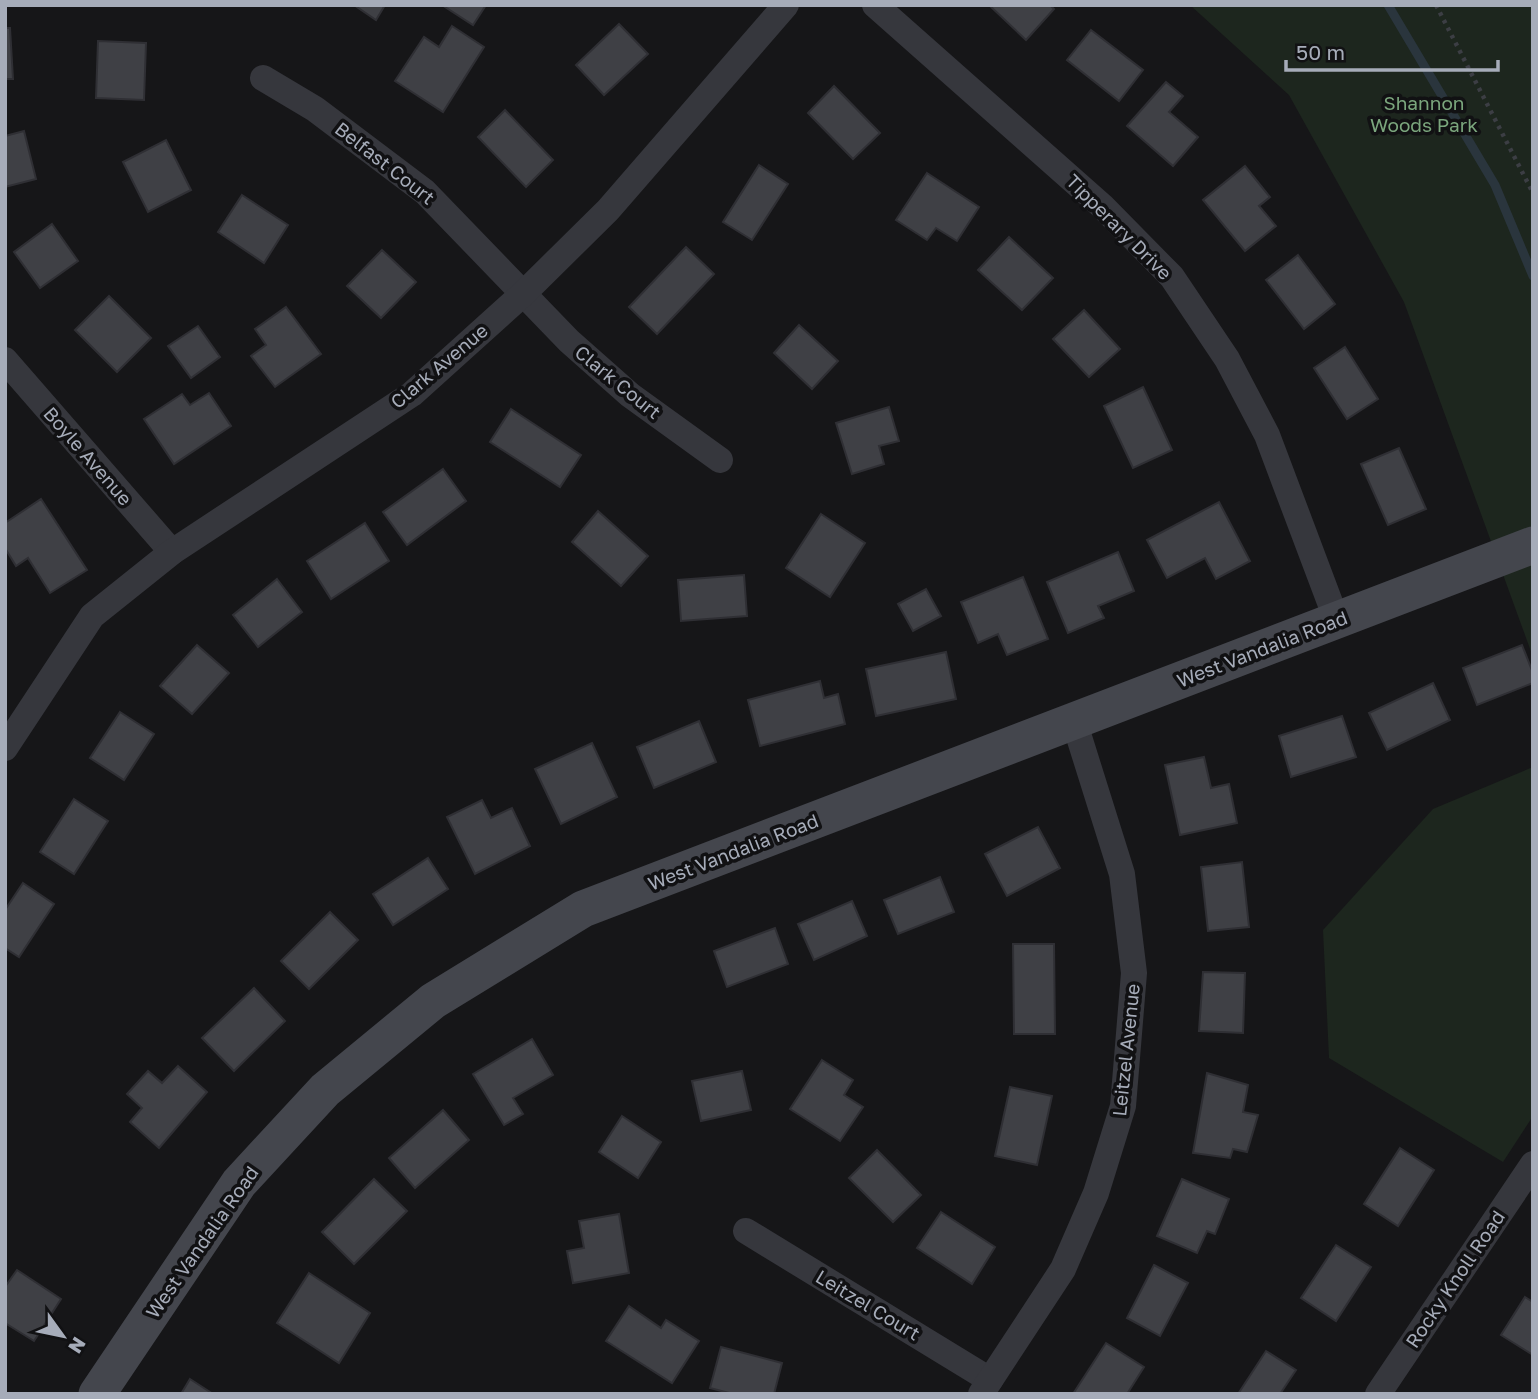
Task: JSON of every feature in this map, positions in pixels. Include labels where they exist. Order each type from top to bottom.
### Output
[{"type":"main road","name":"West Vandalia Road","points":[[97,1394],[239,1183],[325,1090],[433,1001],[583,909],[1533,545]]},
{"type":"street","name":"Clark Avenue","points":[[5,748],[92,617],[172,552],[412,394],[524,293],[608,210],[786,5]]},
{"type":"street","name":"Tipperary Drive","points":[[874,5],[1102,206],[1172,277],[1227,359],[1267,435],[1337,621]]},
{"type":"street","name":"Belfast Court","points":[[263,78],[315,109],[425,192],[524,293]]},
{"type":"street","name":"Clark Court","points":[[524,293],[569,341],[630,395],[720,460]]},
{"type":"street","name":"Boyle Avenue","points":[[5,359],[172,552]]},
{"type":"street","name":"Leitzel Avenue","points":[[985,1387],[1063,1269],[1097,1193],[1123,1106],[1134,973],[1122,874],[1074,721]]},
{"type":"street","name":"Rocky Knoll Road","points":[[1378,1394],[1524,1198],[1533,1164]]},
{"type":"street","name":"Leitzel Court","points":[[746,1231],[985,1387]]},
{"type":"path","points":[[1436,5],[1533,193]]},
{"type":"green space","name":"Shannon Woods Park","points":[[1190,5],[1529,5],[1533,10],[1533,657],[1404,302],[1289,95]]},
{"type":"green space","points":[[1533,767],[1533,1116],[1503,1162],[1329,1058],[1323,930],[1433,809]]},
{"type":"building","points":[[354,5],[385,5],[376,20]]},
{"type":"building","points":[[442,5],[486,5],[473,25]]},
{"type":"building","points":[[989,5],[1050,5],[1054,9],[1026,40]]},
{"type":"building","points":[[619,24],[648,54],[604,95],[576,65]]},
{"type":"building","points":[[452,26],[484,47],[443,112],[395,81],[424,37],[439,47]]},
{"type":"building","points":[[5,28],[10,28],[13,79],[5,79]]},
{"type":"building","points":[[1091,30],[1143,70],[1119,101],[1067,60]]},
{"type":"building","points":[[98,41],[146,43],[144,100],[96,98]]},
{"type":"building","points":[[1166,82],[1183,96],[1169,112],[1198,137],[1173,166],[1127,126]]},
{"type":"building","points":[[834,86],[880,133],[853,159],[808,113]]},
{"type":"building","points":[[505,110],[553,160],[526,187],[478,137]]},
{"type":"building","points":[[24,131],[36,179],[5,187],[5,136]]},
{"type":"building","points":[[166,140],[191,190],[148,212],[123,162]]},
{"type":"building","points":[[759,165],[788,184],[752,240],[723,222]]},
{"type":"building","points":[[1245,166],[1270,197],[1259,206],[1276,226],[1245,251],[1203,200]]},
{"type":"building","points":[[927,173],[979,207],[957,241],[936,228],[927,240],[896,220]]},
{"type":"building","points":[[242,195],[288,225],[264,263],[218,232]]},
{"type":"building","points":[[52,224],[78,261],[40,288],[14,252]]},
{"type":"building","points":[[1009,237],[1053,278],[1022,310],[978,270]]},
{"type":"building","points":[[686,247],[714,274],[657,334],[629,307]]},
{"type":"building","points":[[382,250],[416,282],[381,318],[347,286]]},
{"type":"building","points":[[1298,255],[1335,304],[1304,329],[1266,280]]},
{"type":"building","points":[[109,296],[151,338],[117,372],[75,330]]},
{"type":"building","points":[[286,307],[321,354],[275,387],[251,356],[266,345],[255,329]]},
{"type":"building","points":[[1084,310],[1120,349],[1089,377],[1053,339]]},
{"type":"building","points":[[799,325],[838,361],[812,389],[774,353]]},
{"type":"building","points":[[198,326],[220,357],[191,378],[168,346]]},
{"type":"building","points":[[1345,347],[1378,399],[1347,419],[1314,368]]},
{"type":"building","points":[[1143,387],[1172,450],[1133,468],[1104,406]]},
{"type":"building","points":[[209,393],[231,426],[174,464],[144,419],[182,394],[190,405]]},
{"type":"building","points":[[889,407],[899,441],[879,446],[884,464],[852,474],[836,423]]},
{"type":"building","points":[[511,409],[581,455],[560,487],[490,442]]},
{"type":"building","points":[[1399,448],[1426,509],[1388,525],[1361,464]]},
{"type":"building","points":[[443,469],[466,501],[407,545],[383,512]]},
{"type":"building","points":[[41,499],[87,570],[50,593],[28,558],[16,566],[5,548],[5,523]]},
{"type":"building","points":[[1219,502],[1250,561],[1216,579],[1205,558],[1167,578],[1147,540]]},
{"type":"building","points":[[598,511],[648,556],[621,586],[572,542]]},
{"type":"building","points":[[821,514],[865,543],[830,597],[786,568]]},
{"type":"building","points":[[365,523],[389,561],[331,599],[307,561]]},
{"type":"building","points":[[1118,552],[1134,591],[1098,606],[1104,618],[1068,633],[1047,582]]},
{"type":"building","points":[[744,575],[747,616],[681,621],[678,580]]},
{"type":"building","points":[[1023,577],[1048,639],[1007,655],[998,634],[978,643],[961,602]]},
{"type":"building","points":[[277,579],[302,612],[258,647],[233,615]]},
{"type":"building","points":[[926,589],[941,616],[913,631],[898,604]]},
{"type":"building","points":[[197,645],[229,673],[192,714],[160,686]]},
{"type":"building","points":[[1522,645],[1533,673],[1533,683],[1477,705],[1463,668]]},
{"type":"building","points":[[946,652],[956,699],[876,716],[866,669]]},
{"type":"building","points":[[820,681],[824,698],[838,694],[845,724],[760,746],[748,700]]},
{"type":"building","points":[[1433,683],[1450,720],[1387,750],[1369,713]]},
{"type":"building","points":[[120,712],[154,734],[124,780],[90,758]]},
{"type":"building","points":[[1342,716],[1356,757],[1291,777],[1279,736]]},
{"type":"building","points":[[699,721],[716,762],[654,788],[637,747]]},
{"type":"building","points":[[592,743],[617,797],[561,824],[535,769]]},
{"type":"building","points":[[1204,757],[1211,788],[1229,784],[1237,823],[1180,835],[1165,765]]},
{"type":"building","points":[[74,799],[108,821],[74,874],[40,852]]},
{"type":"building","points":[[482,800],[491,818],[512,808],[530,846],[475,874],[447,817]]},
{"type":"building","points":[[1038,827],[1060,868],[1007,896],[985,854]]},
{"type":"building","points":[[428,858],[448,889],[393,925],[373,894]]},
{"type":"building","points":[[1242,862],[1249,927],[1208,931],[1201,867]]},
{"type":"building","points":[[940,877],[954,912],[898,934],[884,900]]},
{"type":"building","points":[[23,883],[54,904],[19,957],[5,948],[5,910]]},
{"type":"building","points":[[852,901],[867,936],[814,960],[798,924]]},
{"type":"building","points":[[330,912],[358,940],[309,989],[281,961]]},
{"type":"building","points":[[775,928],[788,964],[727,987],[714,951]]},
{"type":"building","points":[[1013,944],[1054,944],[1055,1034],[1014,1034]]},
{"type":"building","points":[[1203,972],[1245,973],[1243,1033],[1199,1031]]},
{"type":"building","points":[[254,988],[285,1021],[234,1071],[202,1038]]},
{"type":"building","points":[[532,1039],[553,1075],[513,1098],[523,1114],[504,1125],[473,1074]]},
{"type":"building","points":[[822,1060],[853,1080],[844,1095],[863,1107],[840,1141],[790,1109]]},
{"type":"building","points":[[178,1066],[207,1092],[159,1148],[130,1122],[142,1108],[127,1094],[148,1071],[162,1083]]},
{"type":"building","points":[[742,1071],[751,1110],[701,1121],[692,1081]]},
{"type":"building","points":[[1207,1073],[1248,1085],[1243,1112],[1258,1115],[1247,1152],[1233,1149],[1230,1158],[1193,1153]]},
{"type":"building","points":[[1010,1087],[1052,1096],[1037,1165],[995,1156]]},
{"type":"building","points":[[443,1110],[469,1140],[415,1188],[389,1158]]},
{"type":"building","points":[[622,1116],[661,1142],[638,1178],[599,1152]]},
{"type":"building","points":[[1400,1148],[1434,1170],[1398,1226],[1364,1204]]},
{"type":"building","points":[[877,1150],[921,1195],[893,1222],[849,1178]]},
{"type":"building","points":[[374,1179],[407,1211],[354,1264],[322,1232]]},
{"type":"building","points":[[1182,1179],[1229,1199],[1215,1234],[1207,1231],[1197,1253],[1157,1236]]},
{"type":"building","points":[[941,1212],[995,1247],[972,1284],[917,1248]]},
{"type":"building","points":[[619,1214],[629,1273],[573,1283],[567,1251],[584,1248],[579,1221]]},
{"type":"building","points":[[1336,1245],[1371,1267],[1336,1321],[1301,1298]]},
{"type":"building","points":[[1154,1265],[1188,1283],[1160,1336],[1127,1318]]},
{"type":"building","points":[[17,1270],[61,1299],[34,1341],[5,1323],[5,1287]]},
{"type":"building","points":[[309,1273],[370,1313],[339,1363],[277,1323]]},
{"type":"building","points":[[1525,1297],[1533,1302],[1533,1355],[1501,1335]]},
{"type":"building","points":[[629,1306],[661,1328],[666,1320],[699,1341],[672,1383],[606,1341]]},
{"type":"building","points":[[1106,1343],[1144,1367],[1127,1394],[1073,1394]]},
{"type":"building","points":[[721,1347],[782,1363],[774,1394],[733,1394],[710,1388]]},
{"type":"building","points":[[1266,1351],[1296,1370],[1280,1394],[1238,1394]]},
{"type":"building","points":[[190,1379],[213,1394],[181,1394]]},
{"type":"waterway","points":[[1388,5],[1495,185],[1533,276]]}]
